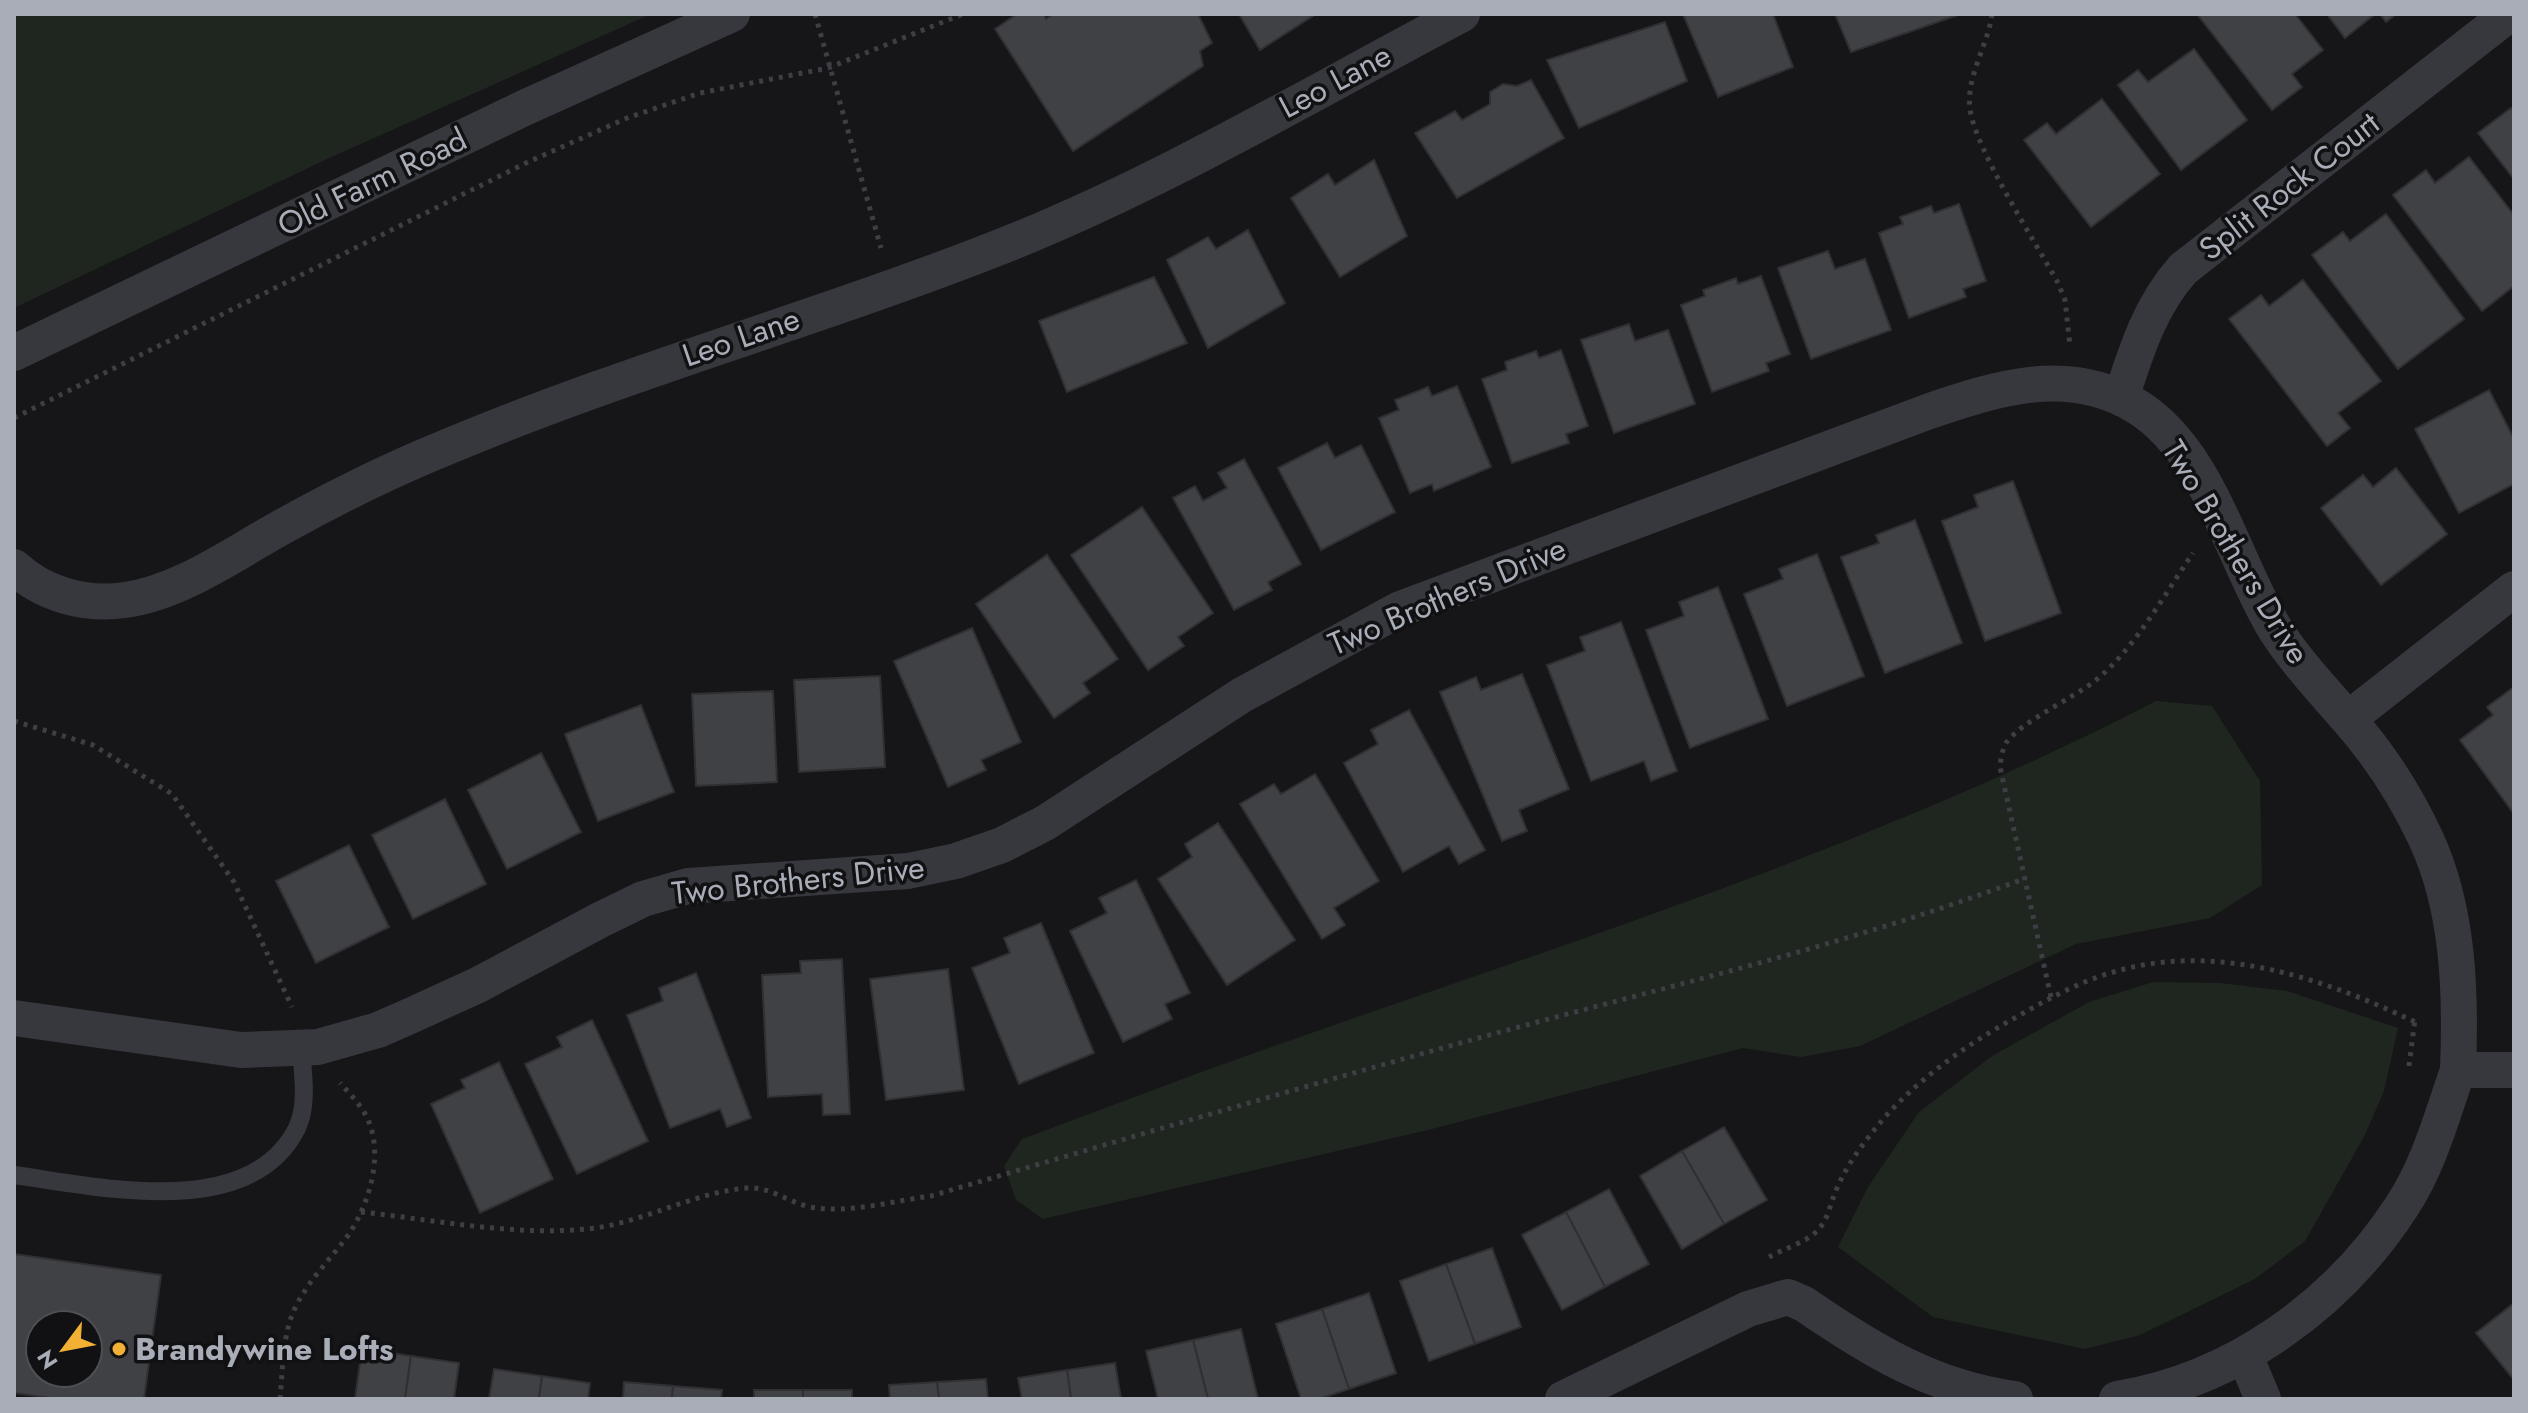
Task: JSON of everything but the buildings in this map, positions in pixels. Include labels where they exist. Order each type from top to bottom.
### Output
[{"type":"street","name":"Old Farm Road","points":[[14,353],[524,108],[732,14]]},
{"type":"street","name":"Leo Lane","points":[[14,567],[27,579],[55,593],[89,601],[124,600],[162,591],[337,497],[527,413],[1001,247],[1087,209],[1462,14]]},
{"type":"street","name":"Split Rock Court","points":[[2121,398],[2149,319],[2163,292],[2183,269],[2509,14]]},
{"type":"street","name":"Two Brothers Drive","points":[[14,1018],[241,1050],[309,1048],[378,1030],[410,1016],[478,985],[643,899],[688,886],[908,871],[1002,845],[1081,801],[1280,672],[1400,609],[1981,393],[2055,382],[2079,384],[2139,407],[2176,443],[2227,527],[2276,629],[2394,782],[2426,840],[2441,882],[2457,968],[2458,1070]]},
{"type":"street","points":[[2348,719],[2514,589]]},
{"type":"street","points":[[2117,1399],[2147,1394],[2245,1356],[2332,1289],[2373,1246],[2403,1204],[2427,1157],[2458,1070],[2514,1070]]},
{"type":"street","points":[[1563,1399],[1748,1309],[1788,1297],[1901,1366],[1944,1384],[2015,1399]]},
{"type":"street","points":[[2245,1356],[2263,1399]]},
{"type":"lane","points":[[14,1175],[131,1191],[198,1190],[243,1177],[279,1154],[298,1126],[309,1048]]},
{"type":"path","points":[[815,14],[881,249]]},
{"type":"path","points":[[14,418],[528,162],[627,118],[700,93],[828,68],[963,14]]},
{"type":"path","points":[[1992,14],[1973,74],[1970,107],[1977,135],[2058,283],[2069,319],[2070,350]]},
{"type":"path","points":[[2051,997],[2000,767],[2004,746],[2019,729],[2063,704],[2099,677],[2129,644],[2196,549],[2202,561]]},
{"type":"path","points":[[14,721],[93,745],[172,794],[234,882],[294,1011]]},
{"type":"path","points":[[361,1212],[493,1227],[587,1229],[749,1187],[773,1192],[808,1207],[837,1208],[931,1196],[1467,1041],[1818,947],[1940,911],[2026,878]]},
{"type":"path","points":[[1760,1261],[1815,1233],[1826,1219],[1835,1191],[1854,1154],[1892,1110],[1933,1072],[1984,1035],[2051,997],[2118,970],[2152,964],[2253,966],[2350,991],[2415,1022]]},
{"type":"path","points":[[2409,1066],[2416,1009]]},
{"type":"path","points":[[280,1399],[287,1331],[294,1310],[309,1282],[361,1212],[370,1185],[373,1157],[370,1125],[309,1048]]},
{"type":"shaded area","points":[[14,14],[651,14],[325,160],[14,308]]},
{"type":"shaded area","points":[[2156,701],[2212,706],[2260,781],[2262,885],[2210,918],[2076,944],[1860,1046],[1801,1057],[1743,1048],[1432,1129],[1043,1219],[1016,1200],[1004,1166],[1022,1139],[1826,849],[2048,754]]},
{"type":"shaded area","points":[[2153,982],[2220,983],[2287,991],[2398,1028],[2384,1091],[2365,1135],[2305,1241],[2255,1279],[2140,1335],[2085,1349],[1933,1317],[1838,1247],[1868,1187],[1919,1112],[1992,1056],[2089,1002]]},
{"type":"place","name":"Brandywine Lofts","points":[[119,1349]]}]
